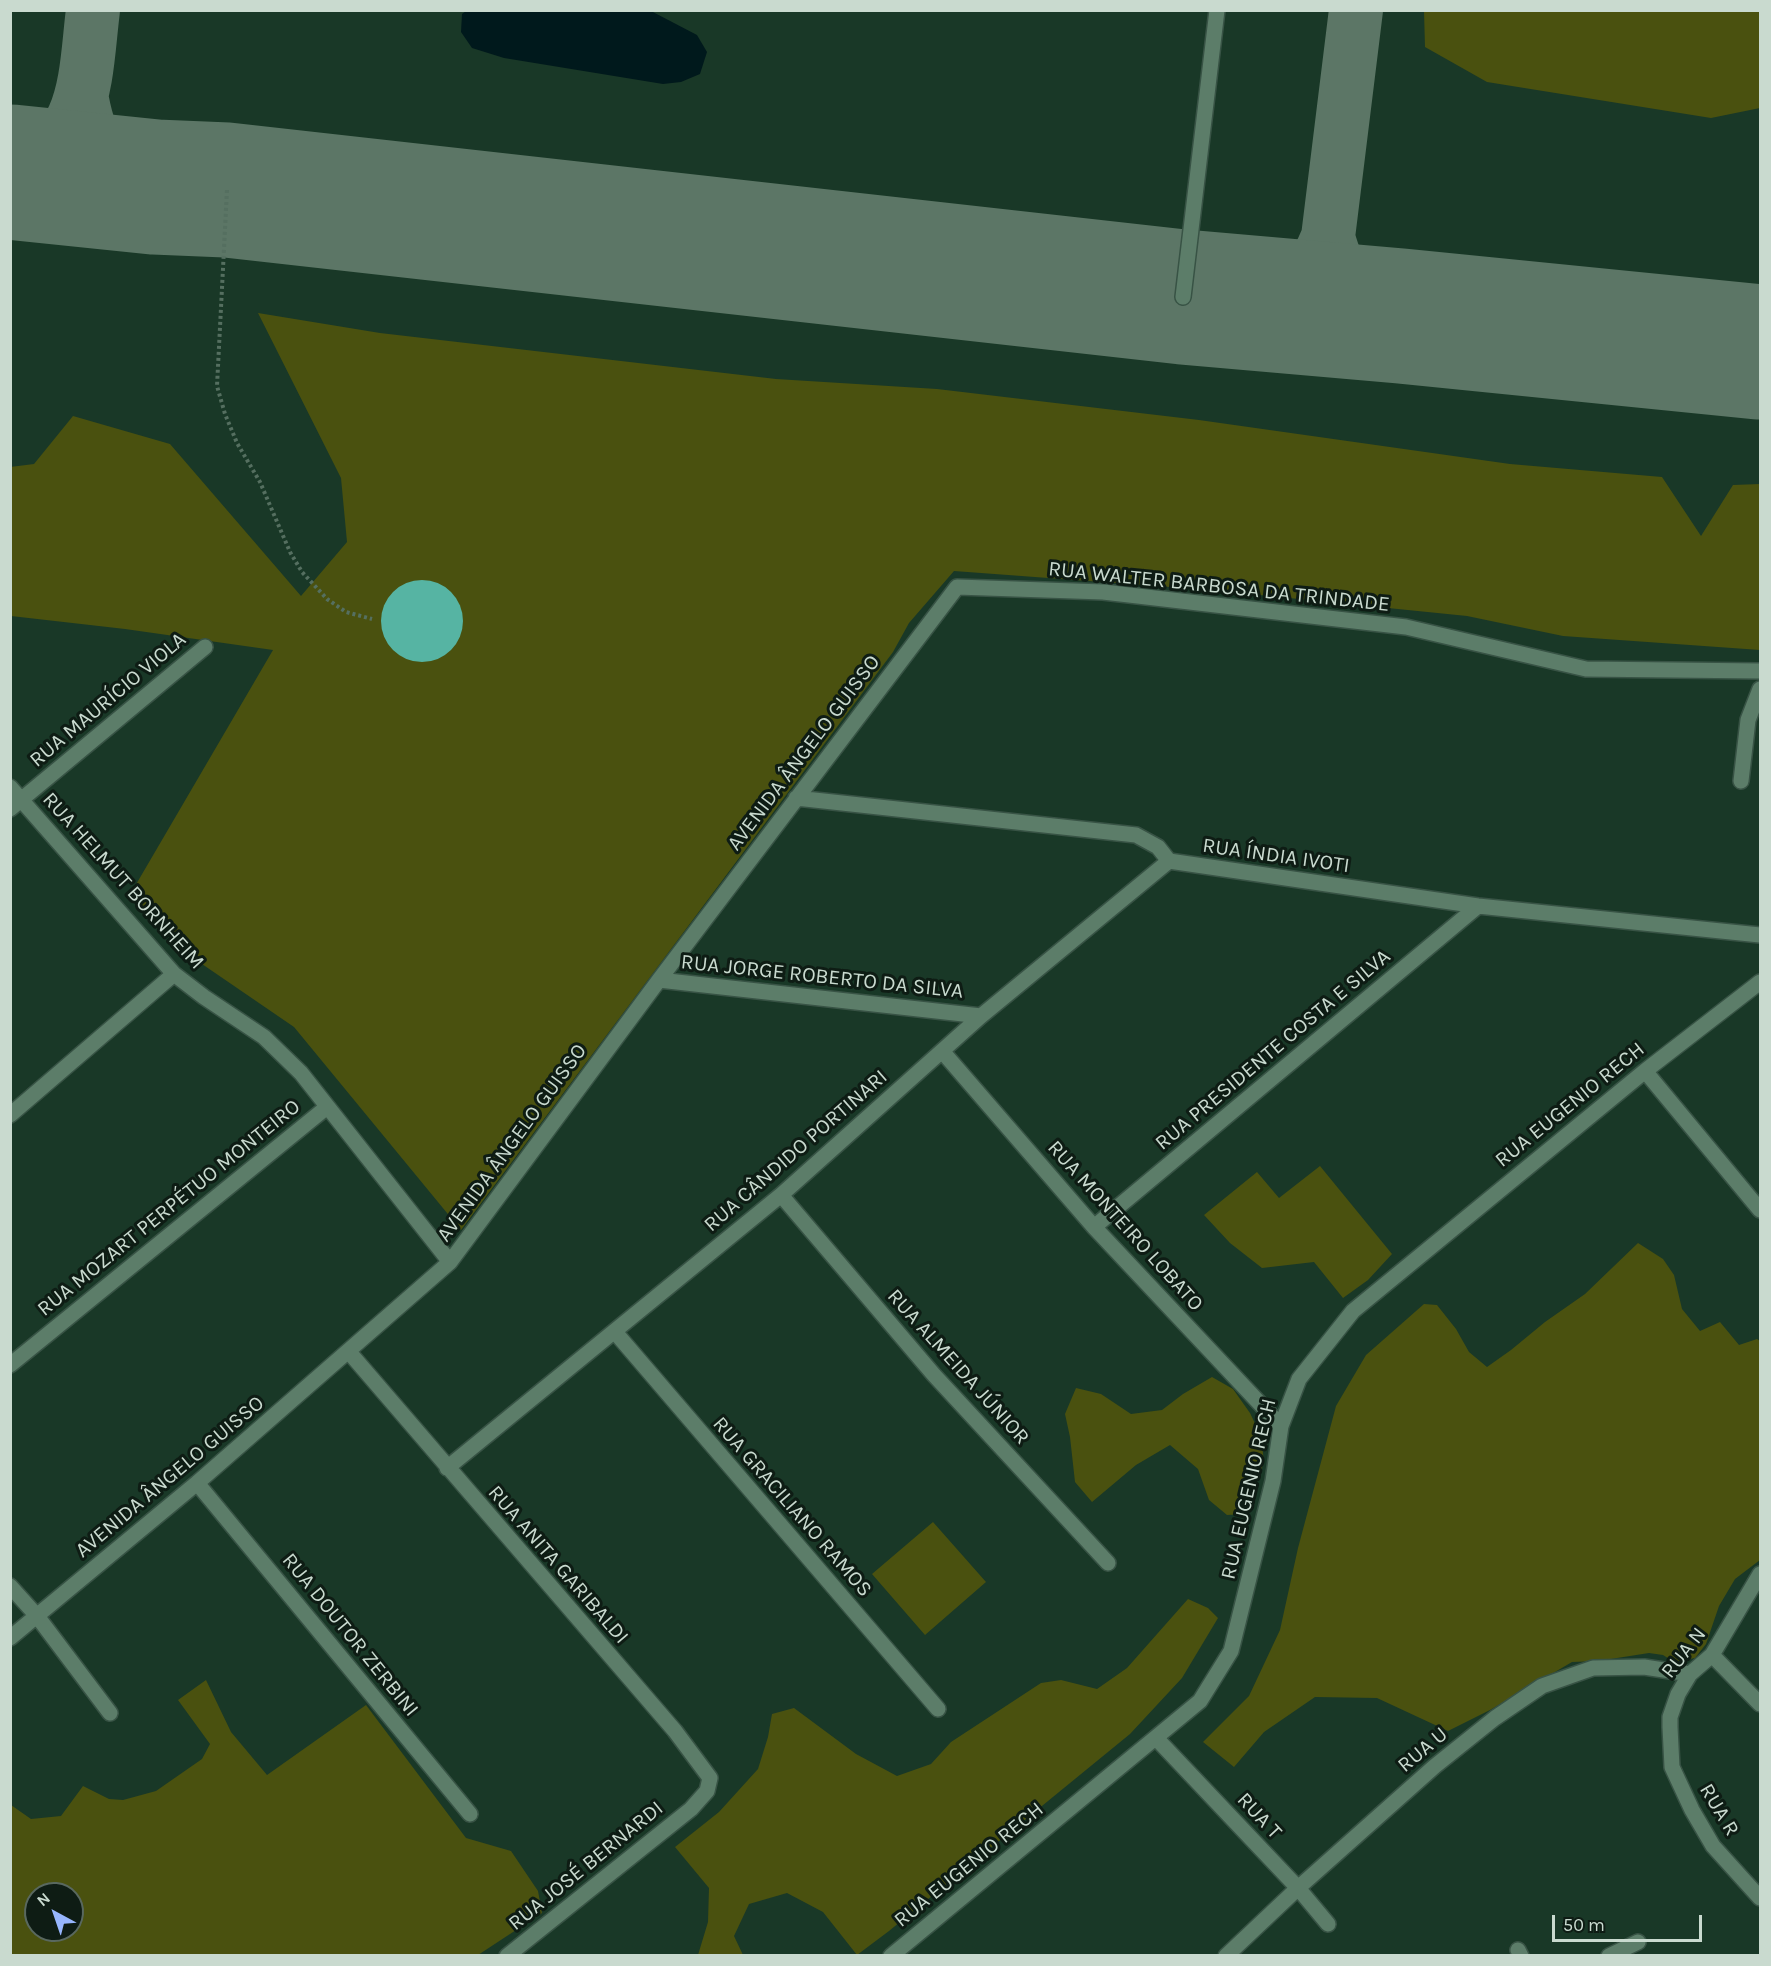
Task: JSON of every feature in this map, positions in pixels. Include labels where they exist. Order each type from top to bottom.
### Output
[{"type":"street","points":[[1183,297],[1217,10]]},
{"type":"street","name":"RUA WALTER BARBOSA DA TRINDADE","points":[[957,586],[1103,592],[1406,627],[1586,669],[1761,671]]},
{"type":"street","name":"AVENIDA ÂNGELO GUISSO","points":[[10,1638],[197,1483],[450,1262],[659,980],[957,586]]},
{"type":"street","name":"RUA MAURÍCIO VIOLA","points":[[16,805],[206,647]]},
{"type":"street","points":[[1741,781],[1748,720],[1761,689]]},
{"type":"street","name":"RUA HELMUT BORNHEIM","points":[[10,787],[16,805],[174,974],[264,1037],[301,1073],[450,1262]]},
{"type":"street","points":[[796,798],[1136,835],[1158,847],[1168,861]]},
{"type":"street","name":"RUA ÍNDIA IVOTI","points":[[1168,861],[1478,906],[1761,935]]},
{"type":"street","name":"RUA CÂNDIDO PORTINARI","points":[[447,1468],[781,1195],[981,1016],[1168,861]]},
{"type":"street","name":"RUA PRESIDENTE COSTA E SILVA","points":[[1094,1227],[1478,906]]},
{"type":"street","points":[[10,1115],[174,974]]},
{"type":"street","name":"RUA JORGE ROBERTO DA SILVA","points":[[659,980],[981,1016]]},
{"type":"street","name":"RUA EUGENIO RECH","points":[[891,1956],[1200,1701],[1231,1651],[1273,1481],[1281,1426],[1299,1379],[1353,1311],[1645,1071],[1761,982]]},
{"type":"street","name":"RUA MONTEIRO LOBATO","points":[[942,1051],[1094,1227],[1281,1426]]},
{"type":"street","points":[[1645,1071],[1761,1210]]},
{"type":"street","name":"RUA MOZART PERPÉTUO MONTEIRO","points":[[10,1365],[327,1107]]},
{"type":"street","name":"RUA ALMEIDA JÚNIOR","points":[[781,1195],[934,1375],[1108,1563]]},
{"type":"street","name":"RUA GRACILIANO RAMOS","points":[[615,1332],[938,1709]]},
{"type":"street","name":"RUA ANITA GARIBALDI","points":[[349,1352],[675,1731],[710,1778],[707,1791],[691,1809]]},
{"type":"street","name":"RUA DOUTOR ZERBINI","points":[[197,1483],[470,1814]]},
{"type":"street","name":"RUA N","points":[[1672,1767],[1670,1717],[1678,1694],[1690,1674],[1712,1655],[1761,1574]]},
{"type":"street","points":[[10,1586],[37,1616],[110,1713]]},
{"type":"street","points":[[1712,1655],[1761,1704]]},
{"type":"street","name":"RUA U","points":[[1226,1956],[1298,1888],[1435,1766],[1495,1718],[1542,1686],[1593,1668],[1644,1667],[1690,1674]]},
{"type":"street","name":"RUA T","points":[[1156,1738],[1298,1888],[1328,1924]]},
{"type":"street","name":"RUA R","points":[[1672,1767],[1687,1801],[1713,1846],[1761,1898]]},
{"type":"street","name":"RUA JOSÉ BERNARDI","points":[[507,1956],[691,1809]]},
{"type":"street","points":[[1609,1956],[1638,1942]]},
{"type":"path","points":[[226,190],[217,386],[225,414],[237,443],[260,482],[290,552],[302,572],[327,599],[346,612],[372,619]]},
{"type":"green space","points":[[1424,11],[1760,11],[1760,108],[1711,118],[1487,82],[1425,47]]},
{"type":"green space","points":[[258,313],[380,333],[776,379],[937,389],[1199,420],[1510,464],[1662,477],[1701,536],[1733,485],[1760,484],[1760,650],[1563,636],[1467,616],[1210,590],[954,571],[909,623],[893,652],[461,1230],[294,1027],[183,951],[131,893],[273,650],[11,616],[10,467],[34,464],[73,416],[170,444],[301,596],[347,542],[341,478]]},
{"type":"green space","points":[[1320,1166],[1392,1254],[1368,1280],[1343,1298],[1314,1262],[1262,1268],[1230,1243],[1204,1215],[1257,1172],[1279,1198]]},
{"type":"green space","points":[[1638,1243],[1663,1259],[1674,1275],[1682,1309],[1700,1331],[1720,1322],[1739,1345],[1757,1339],[1760,1341],[1760,1560],[1735,1579],[1719,1606],[1706,1644],[1695,1658],[1674,1662],[1663,1655],[1649,1653],[1598,1661],[1572,1662],[1490,1710],[1448,1731],[1377,1698],[1315,1697],[1264,1732],[1234,1767],[1203,1742],[1249,1696],[1280,1630],[1298,1548],[1336,1406],[1366,1355],[1424,1304],[1437,1305],[1456,1329],[1469,1352],[1487,1367],[1585,1294]]},
{"type":"green space","points":[[1212,1377],[1233,1389],[1250,1413],[1261,1436],[1264,1462],[1245,1514],[1227,1515],[1209,1500],[1198,1469],[1170,1445],[1136,1465],[1092,1502],[1075,1482],[1065,1414],[1076,1388],[1101,1394],[1131,1414],[1162,1410]]},
{"type":"green space","points":[[933,1522],[986,1582],[925,1635],[872,1574]]},
{"type":"green space","points":[[1188,1599],[1208,1608],[1218,1618],[1182,1678],[1130,1734],[857,1955],[823,1912],[787,1893],[749,1904],[734,1936],[743,1955],[698,1955],[708,1922],[709,1888],[675,1847],[719,1812],[758,1769],[772,1714],[794,1708],[856,1754],[897,1776],[931,1764],[951,1742],[1041,1683],[1061,1680],[1097,1689],[1127,1668]]},
{"type":"green space","points":[[206,1680],[231,1732],[267,1775],[366,1705],[466,1838],[511,1851],[538,1891],[542,1913],[478,1955],[11,1955],[11,1805],[31,1819],[61,1816],[83,1786],[109,1799],[123,1800],[156,1791],[202,1759],[210,1744],[178,1700]]},
{"type":"water","points":[[466,11],[651,11],[697,35],[707,52],[700,74],[681,82],[663,84],[504,58],[472,48],[461,32],[462,14]]},
{"type":"building","points":[[414,580],[430,580],[445,587],[456,598],[463,613],[460,637],[451,650],[430,662],[414,662],[399,655],[388,644],[381,629],[381,613],[388,598],[399,587]]},
{"type":"taxiway","points":[[10,165],[36,157],[55,144],[69,126],[78,106],[84,83],[93,10]]},
{"type":"taxiway","points":[[1246,303],[1274,294],[1297,282],[1314,263],[1328,237],[1356,10]]},
{"type":"taxiway","points":[[82,100],[91,133],[104,156],[113,165],[155,187]]},
{"type":"taxiway","points":[[1328,237],[1338,267],[1353,287],[1373,303],[1401,316]]},
{"type":"runway","points":[[10,172],[155,187],[227,190],[1183,297],[1760,352]]}]
